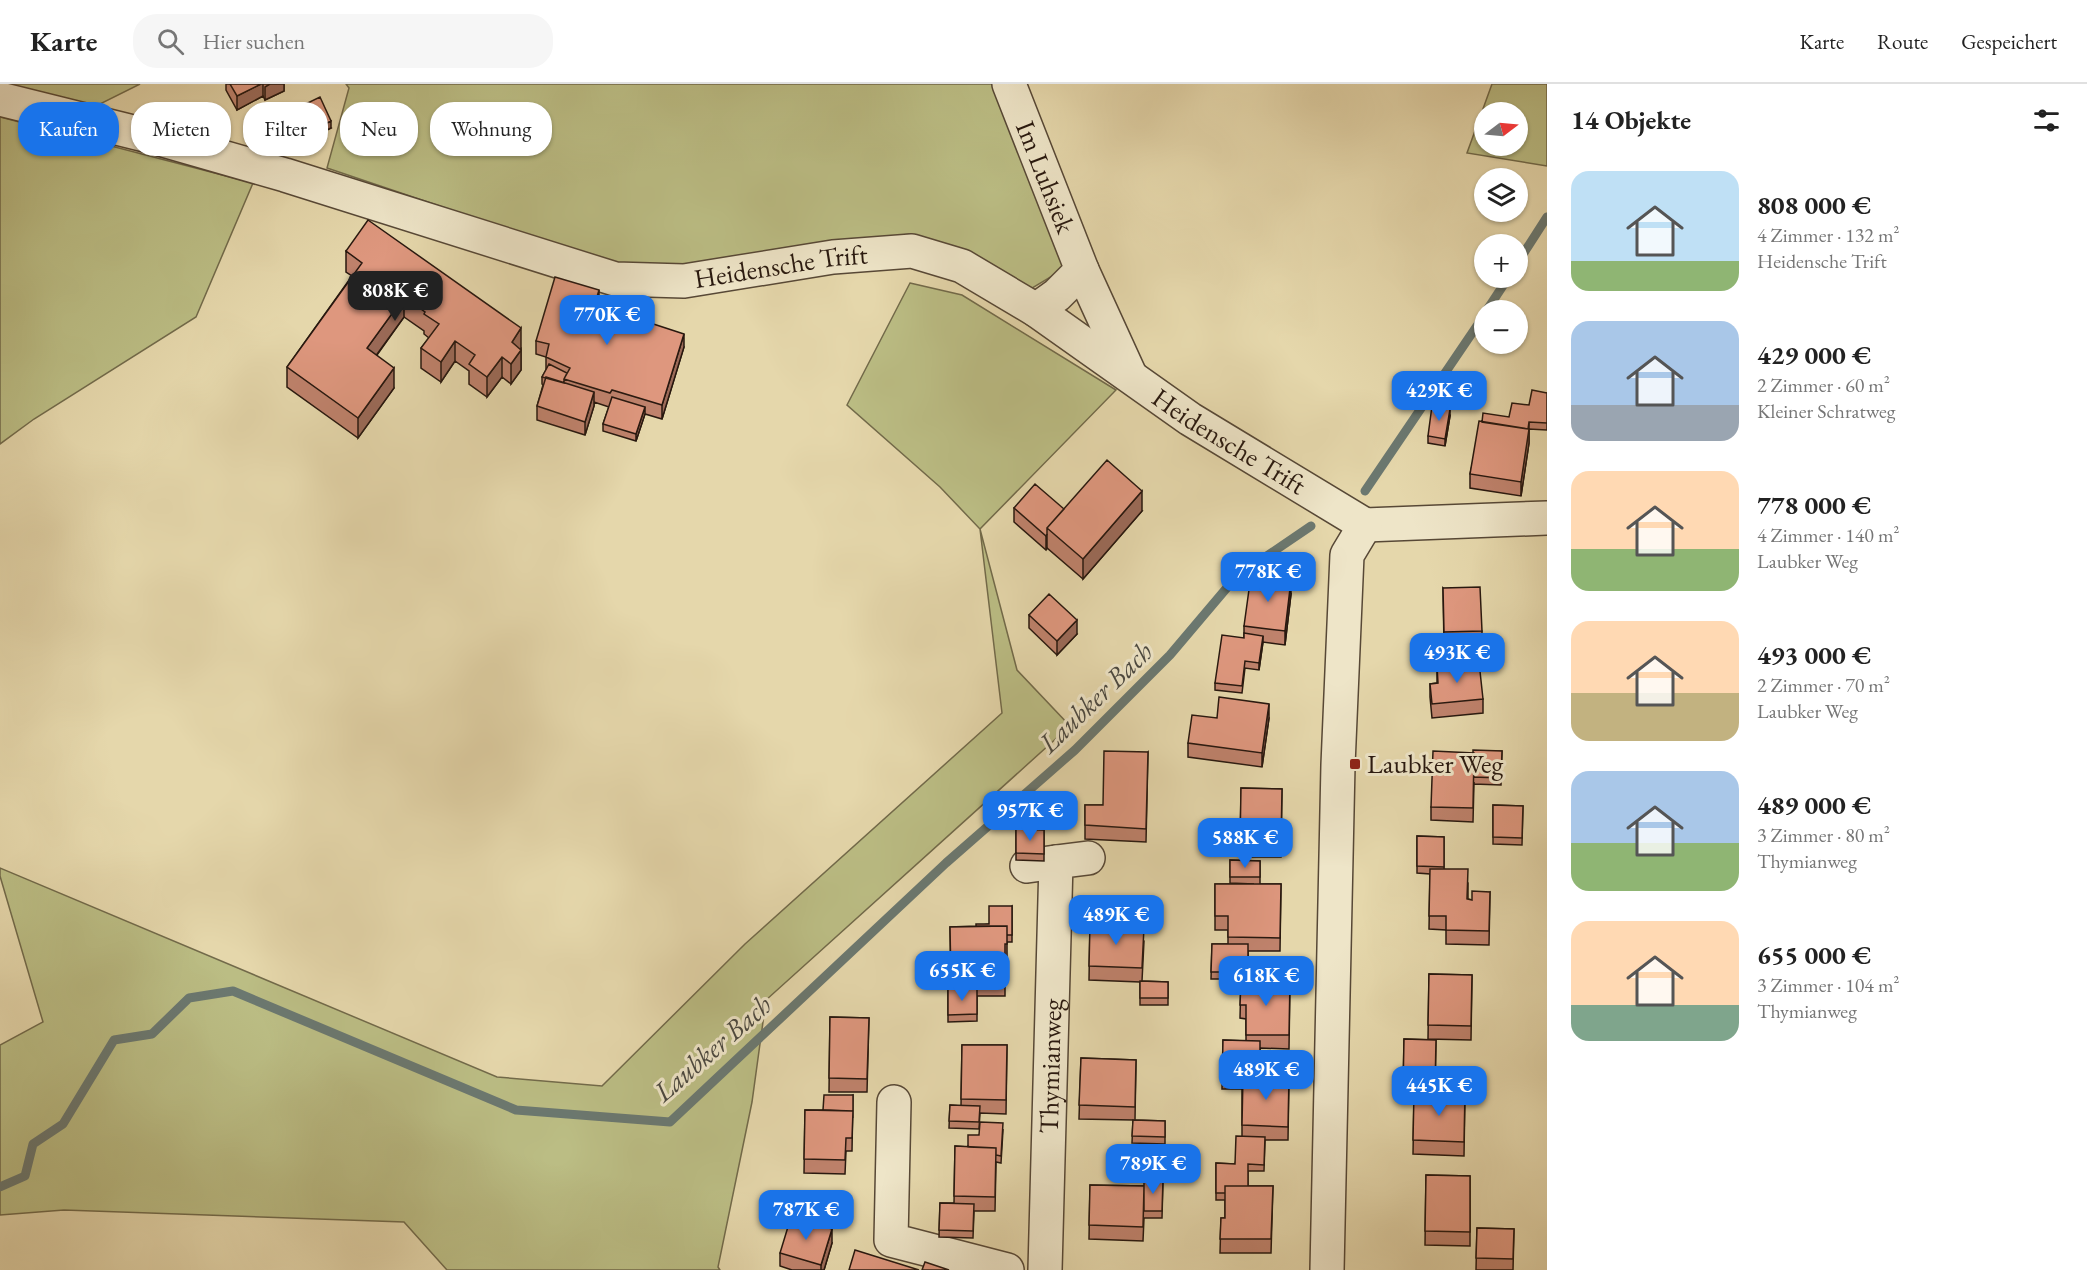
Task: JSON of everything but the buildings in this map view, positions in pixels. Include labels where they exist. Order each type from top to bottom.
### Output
[{"type":"street","name":"Im Luhsiek","points":[[1009,84],[1082,270],[1130,375]]},
{"type":"street","name":"Heidensche Trift","points":[[0,99],[149,136],[285,175],[615,279],[684,281],[833,257],[912,251],[962,266],[1036,310],[1190,419],[1365,525]]},
{"type":"street","points":[[1036,310],[1057,295],[1082,270]]},
{"type":"street","points":[[1327,1270],[1338,765],[1347,555],[1365,525],[1547,518]]},
{"type":"street","name":"Thymianweg","points":[[1045,1270],[1041,864],[1088,858]]},
{"type":"street","points":[[894,1102],[891,1240],[1007,1270]]},
{"type":"green space","points":[[0,84],[140,84],[104,102],[61,102]]},
{"type":"green space","points":[[346,84],[999,84],[1064,269],[1029,290],[909,234],[686,267],[611,264],[327,168],[340,121],[340,156],[418,156],[418,102],[345,102],[349,88]]},
{"type":"green space","points":[[1492,84],[1547,84],[1547,166],[1485,156],[1528,156],[1528,102],[1485,102]]},
{"type":"green space","points":[[0,117],[18,122],[18,156],[119,156],[119,148],[131,151],[131,156],[150,156],[253,183],[196,317],[34,419],[0,444]]},
{"type":"green space","points":[[1474,134],[1474,154],[1467,153]]},
{"type":"green space","points":[[910,283],[962,295],[1116,390],[980,529],[940,487],[847,405]]},
{"type":"green space","points":[[980,529],[1017,670],[1070,726],[766,1000],[752,1102],[718,1267],[720,1270],[447,1270],[404,1222],[64,1210],[0,1215],[0,1045],[43,1022],[0,876],[0,868],[497,1077],[602,1086],[745,944],[1002,713]]},
{"type":"waterway","name":"Laubker Bach","points":[[1528,246],[1547,217]]},
{"type":"waterway","name":"Laubker Bach","points":[[1494,300],[1501,288]]},
{"type":"waterway","name":"Laubker Bach","points":[[1365,491],[1474,330]]},
{"type":"waterway","name":"Laubker Bach","points":[[0,1187],[25,1176],[33,1144],[63,1124],[114,1040],[152,1034],[189,998],[233,991],[516,1110],[670,1122],[946,863],[1075,750],[1170,655],[1236,577],[1311,526]]},
{"type":"place","name":"Laubker Weg","points":[[1355,764]]}]
